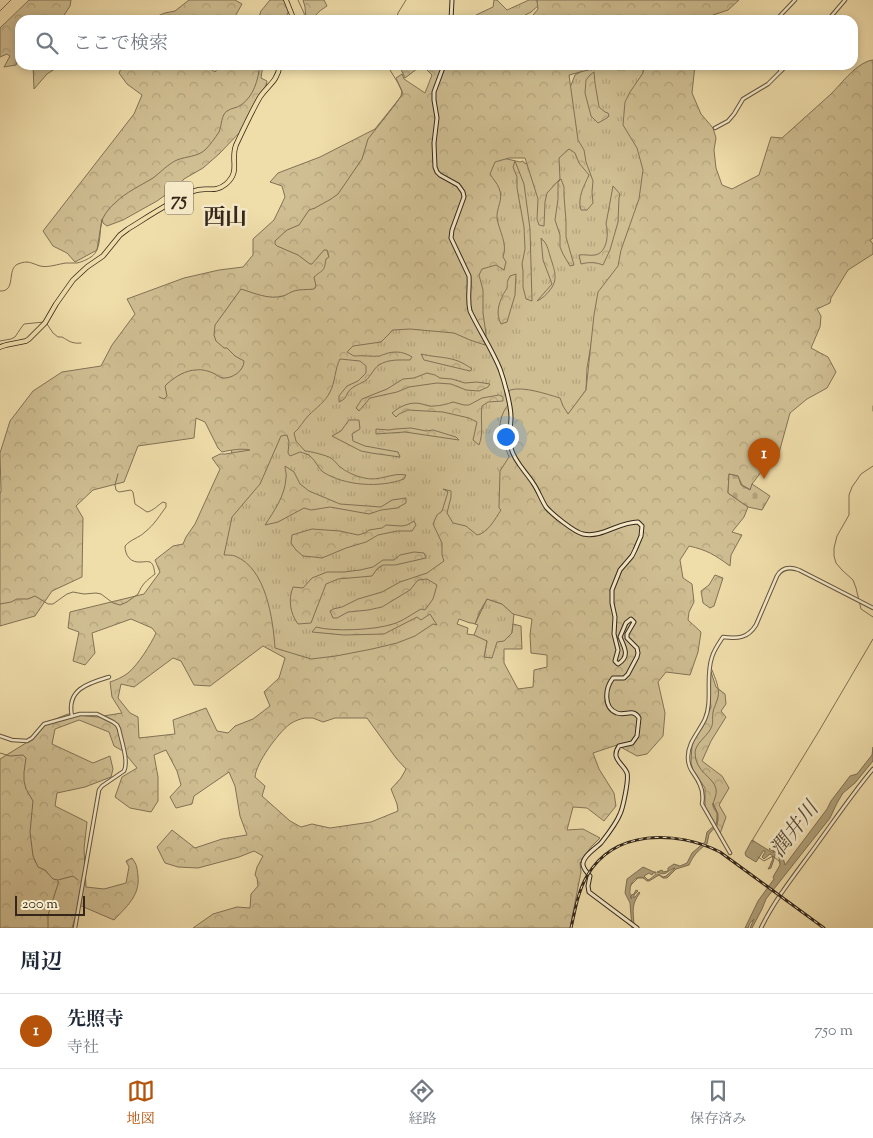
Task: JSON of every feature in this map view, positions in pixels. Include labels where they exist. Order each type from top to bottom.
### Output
[{"type":"main road","points":[[286,0],[292,15]]},
{"type":"main road","points":[[450,15],[452,0]]},
{"type":"main road","name":"75","points":[[0,347],[26,341],[45,322],[73,280],[103,256],[120,235],[128,229],[194,191],[199,189],[214,190],[225,185],[235,171],[234,156],[236,145],[260,98],[277,77],[279,70]]},
{"type":"main road","points":[[442,70],[434,92],[437,118],[434,143],[435,167],[440,175],[458,185],[464,197],[451,238],[469,276],[468,301],[470,311],[500,369],[511,409],[511,450],[547,507],[574,531],[582,534],[596,535],[633,522],[638,522],[642,526],[641,536],[635,550],[620,570],[612,590],[615,617],[614,634],[618,650],[615,661],[618,664],[624,659],[626,647],[620,638],[626,623],[631,619],[634,622],[627,634],[627,638],[637,648],[638,653],[628,674],[624,678],[613,678],[610,682],[606,697],[610,707],[615,712],[634,713],[638,716],[637,736],[632,743],[619,746],[616,752],[618,762],[627,774],[628,781],[620,814],[616,823],[583,862],[583,866],[590,876],[589,892],[636,927]]},
{"type":"street","points":[[781,15],[796,0]]},
{"type":"street","points":[[833,15],[845,0]]},
{"type":"street","points":[[715,128],[728,121],[743,99],[768,84],[781,71]]},
{"type":"street","points":[[730,853],[702,804],[701,786],[690,767],[688,754],[692,739],[705,718],[708,707],[709,676],[712,658],[723,637],[741,638],[753,631],[777,576],[785,569],[800,570],[873,608]]},
{"type":"street","points":[[72,716],[71,702],[79,690],[86,685],[109,677]]},
{"type":"street","points":[[0,736],[18,741],[27,741],[44,724],[80,714],[97,714],[117,725],[119,729],[126,768],[98,790],[75,928]]},
{"type":"street","points":[[761,928],[776,901],[873,769]]},
{"type":"green space","points":[[29,0],[71,0],[70,6],[64,15],[15,15],[15,65],[4,67],[10,56],[7,54],[0,57],[0,28]]},
{"type":"green space","points":[[189,0],[235,0],[242,4],[236,15],[160,15],[175,11]]},
{"type":"green space","points":[[270,0],[284,0],[289,10],[287,15],[260,15]]},
{"type":"green space","points":[[303,0],[324,0],[327,6],[316,15],[306,15]]},
{"type":"green space","points":[[494,0],[497,0],[507,10],[529,0],[536,0],[539,5],[525,15],[476,15],[493,7]]},
{"type":"green space","points":[[537,0],[739,0],[728,10],[713,15],[533,15],[538,9]]},
{"type":"green space","points":[[873,60],[873,238],[870,240],[873,244],[873,254],[848,270],[831,298],[830,303],[817,309],[821,316],[820,327],[811,348],[828,357],[836,372],[827,388],[807,399],[790,413],[777,460],[768,463],[752,484],[751,490],[742,485],[738,476],[729,474],[728,493],[748,507],[744,517],[732,532],[742,535],[731,555],[730,566],[711,553],[689,546],[680,560],[683,578],[692,584],[694,602],[689,612],[688,620],[701,632],[698,652],[690,675],[666,672],[658,682],[665,713],[663,736],[647,754],[637,756],[617,745],[593,753],[599,769],[614,793],[616,806],[604,821],[587,808],[573,807],[567,830],[583,829],[600,838],[580,863],[581,872],[570,928],[193,928],[213,914],[237,907],[250,908],[251,894],[258,886],[255,875],[263,856],[254,851],[198,868],[178,867],[165,863],[157,847],[172,830],[195,848],[222,839],[247,835],[240,816],[235,786],[229,772],[194,796],[192,804],[176,808],[170,797],[181,785],[177,771],[166,750],[154,755],[158,777],[158,801],[151,812],[130,808],[115,797],[122,777],[137,768],[123,751],[114,746],[109,732],[79,720],[55,729],[52,744],[93,763],[110,756],[113,769],[111,777],[85,787],[57,793],[55,806],[87,822],[84,849],[86,887],[104,889],[126,883],[129,867],[126,861],[132,858],[137,870],[137,889],[131,901],[114,920],[79,905],[72,928],[0,928],[0,759],[26,743],[48,722],[68,714],[97,717],[122,713],[112,697],[110,682],[124,676],[136,665],[156,633],[152,628],[131,619],[92,633],[95,653],[85,665],[73,661],[79,632],[68,628],[70,612],[144,594],[160,572],[155,560],[173,546],[183,544],[195,524],[220,469],[212,458],[220,454],[250,450],[240,449],[222,452],[218,448],[205,422],[196,418],[194,438],[138,446],[124,482],[93,490],[76,506],[83,518],[82,577],[52,591],[35,616],[0,626],[0,453],[10,421],[33,391],[62,372],[101,366],[112,345],[135,314],[127,299],[184,278],[243,267],[253,255],[253,239],[274,220],[285,197],[282,186],[270,182],[278,173],[320,157],[375,129],[403,94],[396,78],[402,74],[404,79],[425,93],[432,75],[427,70],[588,70],[569,75],[578,140],[584,150],[593,181],[593,203],[587,210],[581,210],[580,197],[589,175],[579,163],[575,153],[569,149],[559,158],[560,179],[547,193],[544,226],[539,225],[537,219],[538,199],[525,158],[509,158],[495,162],[490,174],[500,192],[497,218],[504,242],[503,257],[506,262],[504,270],[496,265],[482,269],[479,275],[483,290],[485,345],[454,333],[410,329],[393,330],[381,342],[353,346],[347,352],[354,356],[380,356],[391,352],[400,352],[412,357],[410,360],[390,361],[379,365],[366,380],[351,389],[345,398],[339,402],[339,396],[347,386],[358,381],[366,373],[366,366],[360,361],[340,359],[328,396],[294,433],[296,441],[305,451],[329,457],[351,474],[375,479],[401,474],[406,475],[404,479],[384,484],[363,484],[332,477],[323,472],[308,455],[300,452],[290,456],[288,453],[289,442],[287,435],[281,436],[260,484],[232,517],[224,555],[235,556],[246,562],[261,583],[270,609],[275,648],[311,659],[336,656],[397,643],[415,636],[433,624],[437,625],[430,614],[421,620],[417,617],[384,634],[344,635],[312,632],[316,627],[344,630],[385,626],[400,621],[421,609],[425,610],[433,599],[437,585],[427,579],[418,580],[410,590],[382,607],[348,612],[337,618],[333,618],[330,611],[427,573],[444,561],[442,543],[433,524],[437,515],[442,511],[448,492],[443,489],[451,491],[447,513],[453,523],[466,526],[477,535],[485,532],[491,525],[501,510],[499,508],[500,471],[509,457],[506,449],[506,431],[499,436],[502,415],[509,404],[507,395],[510,390],[528,390],[560,398],[568,414],[586,390],[598,292],[618,266],[621,250],[639,199],[643,170],[637,148],[623,125],[625,102],[643,70],[694,70],[692,93],[701,114],[713,128],[716,138],[714,150],[716,168],[722,185],[732,189],[759,175],[771,137],[782,138],[855,70]],"holes":[[[487,599],[502,604],[513,614],[532,619],[530,635],[531,653],[547,655],[547,667],[534,670],[533,687],[518,689],[504,663],[504,649],[522,649],[521,626],[513,624],[512,633],[504,641],[497,642],[492,658],[484,657],[487,641],[467,634],[468,628],[457,624],[459,619],[475,624]],[[263,646],[285,658],[279,678],[264,692],[270,706],[253,719],[235,726],[228,733],[217,731],[206,708],[173,720],[175,734],[139,738],[138,717],[130,713],[118,698],[121,684],[134,687],[173,658],[181,661],[194,685],[210,686]],[[303,718],[313,718],[323,722],[335,718],[367,718],[406,769],[391,789],[398,811],[371,822],[330,828],[312,824],[301,827],[290,821],[262,796],[265,786],[255,777],[259,764],[268,749],[290,724]]]},
{"type":"green space","points":[[33,70],[53,70],[47,74],[34,89]]},
{"type":"green space","points":[[120,70],[212,70],[215,72],[216,70],[262,70],[261,78],[267,81],[266,87],[257,98],[242,130],[219,154],[157,201],[123,220],[107,226],[103,223],[102,219],[97,250],[75,262],[67,253],[53,246],[43,231],[134,114],[142,95],[127,84],[119,73]]},
{"type":"green space","points":[[401,70],[415,70],[405,78]]},
{"type":"green space","points":[[584,70],[643,70],[654,200],[591,345],[586,390],[568,415],[506,558],[459,604],[432,635],[331,665],[272,649],[223,556],[232,447],[486,154],[539,166],[575,75]]},
{"type":"green space","points":[[594,72],[599,107],[608,113],[609,116],[598,123],[591,116],[585,93],[586,80]]},
{"type":"green space","points":[[515,161],[524,184],[530,229],[532,301],[526,299],[523,287],[524,227],[517,188],[517,177],[513,167]]},
{"type":"green space","points":[[561,179],[564,187],[566,237],[574,265],[570,266],[560,247],[560,235],[555,220],[558,182]]},
{"type":"green space","points":[[613,186],[620,194],[618,222],[610,250],[603,265],[597,263],[581,264],[579,255],[599,254],[605,247],[607,238],[606,224]]},
{"type":"green space","points":[[541,238],[548,249],[555,278],[550,290],[537,301],[552,284],[543,260]]},
{"type":"green space","points":[[516,274],[515,295],[507,322],[501,324],[498,313],[500,302],[507,289],[510,276]]},
{"type":"green space","points":[[421,354],[453,359],[472,369],[470,371],[424,360]]},
{"type":"green space","points":[[427,373],[440,378],[465,383],[490,384],[479,391],[466,390],[451,384],[437,383],[409,387],[397,392],[370,398],[359,411],[356,408],[362,399],[387,389],[403,379],[414,378]]},
{"type":"green space","points":[[499,395],[503,397],[503,401],[488,402],[482,406],[479,445],[473,440],[477,422],[469,418],[443,412],[408,410],[396,417],[392,413],[402,406],[410,404],[418,403],[432,406],[453,402],[469,405],[482,398]]},
{"type":"green space","points":[[349,420],[359,420],[360,429],[352,434],[353,441],[365,446],[398,452],[400,457],[361,451],[332,436],[341,431]]},
{"type":"green space","points":[[411,428],[426,431],[433,430],[456,437],[459,440],[405,432],[376,434],[376,429]]},
{"type":"green space","points":[[285,466],[294,472],[300,484],[309,491],[340,504],[381,507],[392,500],[406,498],[406,503],[397,508],[369,514],[330,507],[311,510],[304,508],[278,522],[265,525],[284,491]]},
{"type":"green space","points":[[729,474],[738,476],[741,485],[750,490],[752,484],[770,496],[762,510],[748,507],[728,493]]},
{"type":"green space","points":[[414,521],[416,525],[412,531],[397,531],[378,535],[366,542],[322,558],[303,556],[291,543],[292,535],[312,529],[340,531],[358,535],[386,525],[402,526]]},
{"type":"green space","points":[[414,552],[424,553],[426,558],[395,565],[383,565],[372,576],[338,579],[326,584],[311,623],[298,624],[295,620],[290,602],[293,587],[303,588],[312,578],[327,572],[360,570],[373,567],[383,560],[394,560],[400,555]]},
{"type":"green space","points":[[715,575],[723,578],[714,606],[710,608],[703,603],[701,591],[709,585]]},
{"type":"green space","points":[[487,599],[502,604],[514,614],[512,633],[504,641],[493,658],[484,658],[487,641],[474,635],[478,625],[475,624]]},
{"type":"green space","points":[[711,672],[716,687],[725,694],[726,704],[721,711],[726,717],[711,741],[702,761],[722,776],[729,788],[719,805],[726,817],[720,834],[705,806],[705,788],[693,770],[691,763],[692,743],[711,707],[709,691]]},
{"type":"shaded area","points":[[873,747],[873,761],[855,783],[843,793],[830,818],[766,899],[752,928],[750,928],[754,919],[748,928],[745,928],[758,901],[774,879],[773,877],[780,865],[779,857],[775,854],[771,868],[768,869],[773,859],[770,854],[764,859],[762,857],[765,852],[764,850],[756,862],[746,856],[745,853],[752,840],[773,853],[770,848],[780,855],[785,865],[850,776],[857,774],[872,755]]},
{"type":"shaded area","points":[[713,803],[718,814],[717,825],[709,834],[707,844],[696,853],[689,865],[676,869],[667,878],[663,878],[659,875],[647,881],[642,877],[635,879],[631,884],[630,891],[631,899],[631,895],[636,890],[638,891],[634,898],[640,893],[634,906],[634,928],[632,928],[630,903],[625,893],[627,879],[643,867],[656,872],[652,875],[649,873],[644,876],[648,880],[657,874],[660,875],[663,877],[666,876],[675,868],[665,873],[657,872],[662,870],[663,872],[668,871],[668,868],[674,864],[680,866],[687,863],[692,853],[705,842],[707,832],[716,824],[717,814]]},
{"type":"waterway","points":[[0,11],[11,0]]},
{"type":"waterway","points":[[298,0],[304,15]]},
{"type":"waterway","points":[[397,15],[406,0]]},
{"type":"waterway","points":[[0,291],[8,288],[14,267],[18,264],[27,262],[46,267],[77,263],[91,257],[99,244],[104,216],[110,208],[133,189],[153,178],[174,162],[199,154],[205,150],[219,132],[225,113],[238,107],[249,97],[257,82],[259,70]]},
{"type":"waterway","points":[[159,397],[164,399],[167,396],[165,386],[177,376],[188,371],[205,370],[222,378],[230,377],[240,371],[244,361],[227,348],[224,348],[216,341],[214,335],[215,325],[241,289],[262,296],[272,297],[283,296],[296,290],[314,289],[316,286],[314,277],[323,270],[326,259],[329,257],[327,250],[324,250],[310,264],[298,255],[277,246],[275,241],[287,230],[299,225],[309,210],[338,194],[362,159],[368,139],[401,96],[402,91],[390,70]]},
{"type":"waterway","points":[[0,341],[15,337],[24,324],[44,322]]},
{"type":"waterway","points":[[47,324],[58,337],[73,343],[81,343]]},
{"type":"waterway","points":[[873,406],[873,411]]},
{"type":"waterway","points":[[873,466],[861,474],[852,487],[849,495],[849,515],[837,536],[834,548],[836,563],[853,580],[861,609],[873,617]]},
{"type":"waterway","points":[[0,604],[35,596],[48,604],[53,604],[73,592],[101,594],[113,603],[120,605],[138,594],[141,587],[155,574],[154,567],[150,562],[132,560],[127,556],[125,546],[143,534],[157,520],[166,507],[166,503],[163,502],[147,512],[135,504],[131,490],[119,492],[116,490],[115,485],[118,474]]},
{"type":"waterway","points":[[753,842],[753,839],[873,639]]},
{"type":"waterway","points":[[712,670],[718,687],[718,697],[713,712],[711,728],[695,750],[695,753],[701,770],[715,785],[716,793],[713,804]]},
{"type":"waterway","points":[[0,753],[10,756],[23,755],[26,758],[24,781],[33,801],[30,832],[33,856],[38,867],[45,870],[53,879],[58,880],[73,876],[78,880]]},
{"type":"waterway","name":"潤井川","points":[[758,857],[764,861],[773,856],[780,862]]},
{"type":"waterway","points":[[631,885],[638,878],[644,878]]},
{"type":"waterway","points":[[48,928],[48,915],[58,881]]},
{"type":"railway","points":[[571,928],[581,888],[587,876],[599,861],[613,849],[630,842],[648,838],[685,840],[720,852],[824,928]]},
{"type":"place","name":"先照寺","points":[[764,479]]},
{"type":"district","name":"西山","points":[[225,216]]}]
